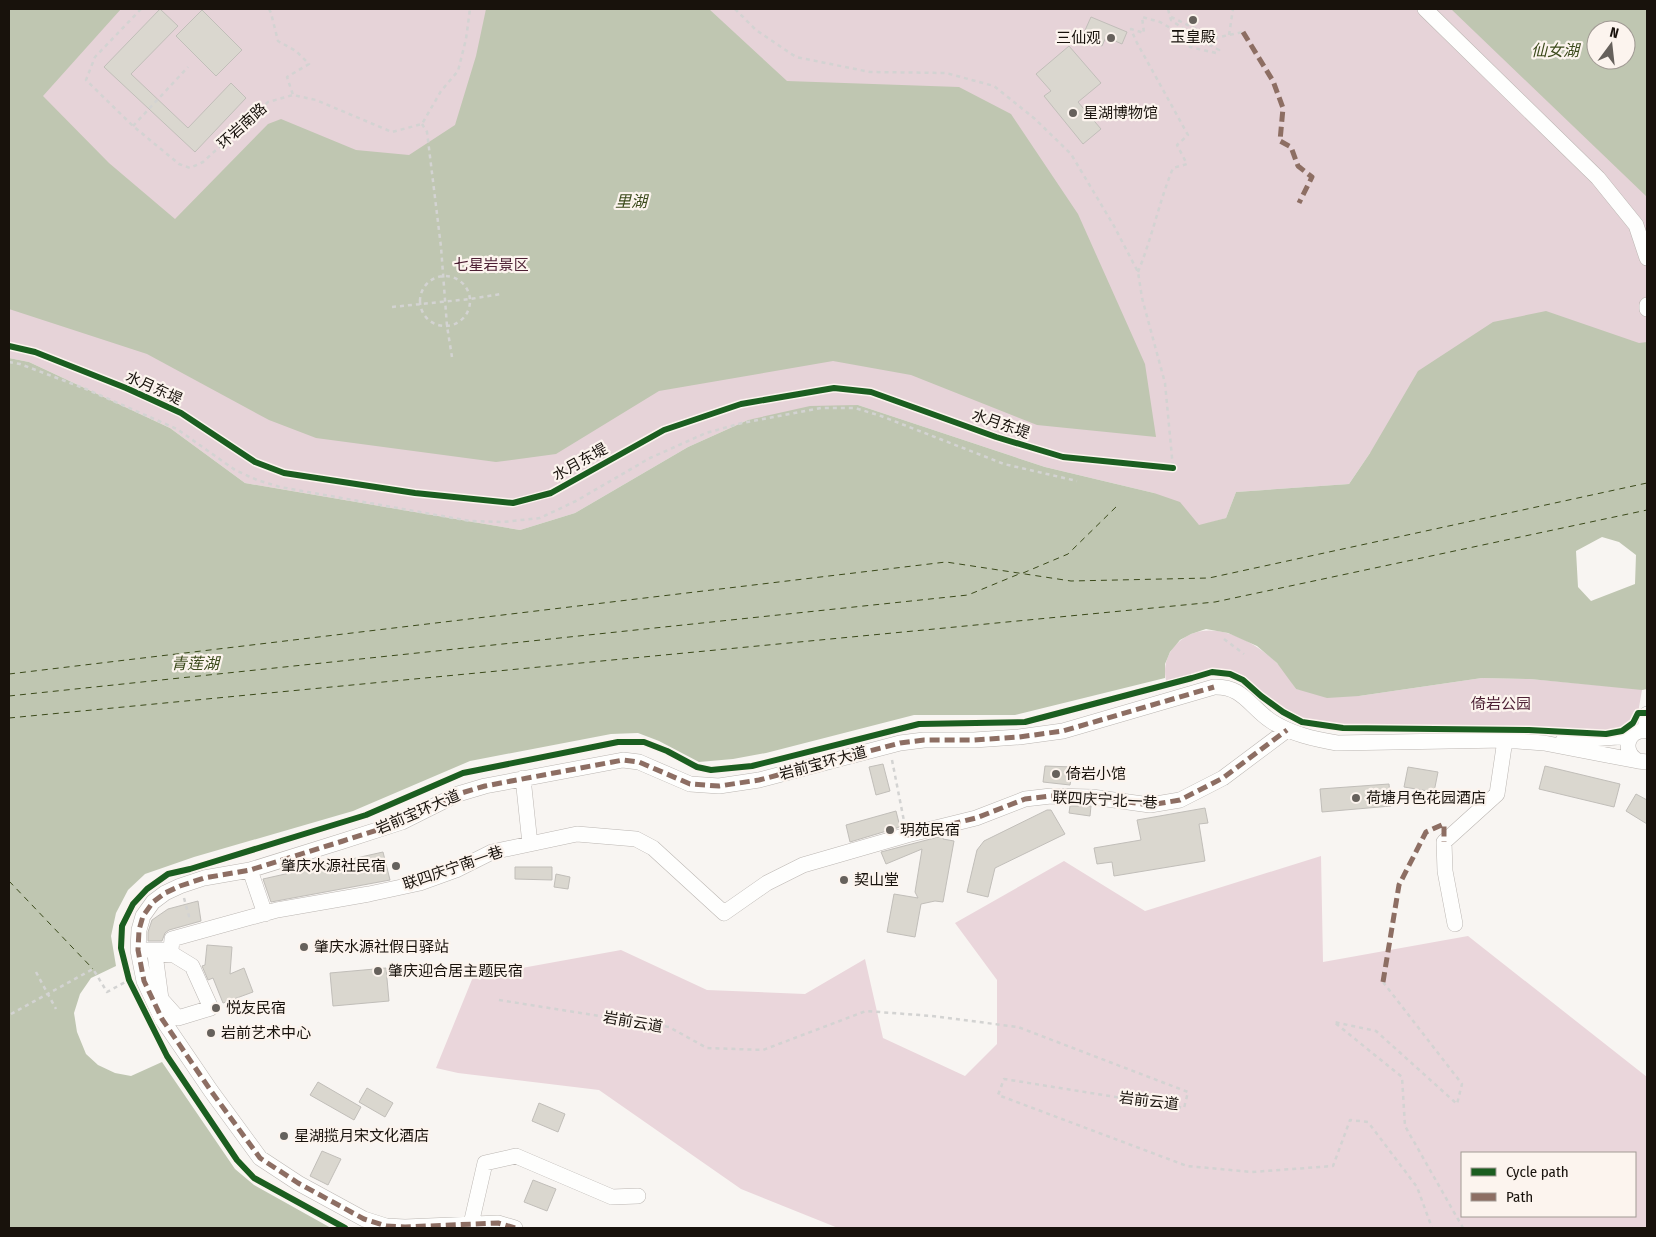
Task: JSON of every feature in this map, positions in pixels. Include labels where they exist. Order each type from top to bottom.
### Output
[{"type":"street","points":[[1425,9],[1598,178],[1636,224],[1647,258]]},
{"type":"street","name":"岩前宝环大道","points":[[515,1228],[498,1223],[405,1227],[386,1226],[364,1219],[298,1183],[260,1158],[162,1019],[144,981],[138,950],[139,930],[143,916],[153,902],[165,893],[204,878],[250,870],[402,822],[458,794],[484,786],[623,760],[640,762],[690,784],[719,786],[759,780],[889,746],[924,740],[974,740],[1019,737],[1063,731],[1214,687],[1225,687],[1236,691],[1258,711],[1287,730]]},
{"type":"street","points":[[1643,761],[1630,755],[1628,750],[1629,740],[1641,732],[1647,714]]},
{"type":"street","points":[[1287,730],[1316,740],[1337,743],[1504,740],[1544,743],[1643,761]]},
{"type":"street","name":"联四庆宁北一巷","points":[[724,913],[767,883],[803,865],[907,835],[976,818],[1025,799],[1051,796],[1092,797],[1150,804],[1180,800],[1223,778],[1287,730]]},
{"type":"street","points":[[1544,743],[1641,732]]},
{"type":"street","points":[[1455,924],[1445,870],[1444,842],[1497,794],[1504,740]]},
{"type":"street","points":[[523,778],[530,844]]},
{"type":"street","name":"联四庆宁南一巷","points":[[138,950],[170,950],[172,939],[266,914],[420,883],[456,870],[492,852],[577,834],[636,839],[653,848],[724,913]]},
{"type":"street","points":[[250,870],[266,914]]},
{"type":"street","points":[[155,954],[174,955],[192,966],[211,1008],[178,1018],[161,998],[155,954]]},
{"type":"street","points":[[471,1224],[485,1163],[516,1156],[612,1197],[638,1196]]},
{"type":"path","points":[[269,9],[278,41],[296,50],[309,64],[287,77],[293,95]]},
{"type":"path","points":[[452,357],[447,326],[444,276],[427,132],[422,124],[441,91],[458,70],[466,39],[470,9]]},
{"type":"path","points":[[735,9],[756,30],[796,57],[870,72],[946,73],[994,86],[1034,118],[1071,154],[1114,226],[1138,272],[1142,298],[1165,383],[1173,468],[1166,468]]},
{"type":"path","points":[[1138,272],[1173,168],[1187,164],[1177,145],[1188,135],[1131,29],[1144,33],[1142,17],[1160,22],[1181,34],[1190,47],[1216,53],[1219,50],[1171,20],[1168,9]]},
{"type":"path","points":[[1229,35],[1233,9]]},
{"type":"path","points":[[1170,16],[1215,38],[1243,32]]},
{"type":"path","points":[[133,126],[188,67]]},
{"type":"path","points":[[444,276],[458,280],[468,292],[470,299],[466,314],[455,324],[440,326],[426,318],[420,304],[423,288],[429,282],[444,276]]},
{"type":"path","points":[[392,307],[501,294]]},
{"type":"path","points":[[9,362],[20,364],[86,389],[178,429],[236,470],[257,480],[280,487],[470,521],[503,522],[540,518],[576,501],[650,458],[706,433],[742,423],[821,408],[855,408],[881,416],[1004,464],[1076,481]]},
{"type":"path","points":[[1224,639],[1244,654]]},
{"type":"path","points":[[889,746],[907,835]]},
{"type":"path","points":[[180,886],[194,933]]},
{"type":"path","points":[[11,1014],[93,969],[107,992],[128,980]]},
{"type":"path","points":[[36,972],[56,1009]]},
{"type":"path","points":[[127,972],[128,980],[133,988]]},
{"type":"path","points":[[1384,982],[1462,1084],[1457,1104],[1376,1031],[1334,1022],[1402,1077],[1406,1126],[1463,1228]]},
{"type":"green space","name":"七星岩景区","points":[[9,9],[1647,9],[1647,688],[1642,690],[1638,713],[1633,723],[1622,731],[1606,734],[1529,730],[1343,728],[1319,725],[1302,722],[1283,712],[1243,680],[1230,674],[1212,672],[1167,684],[1165,670],[1170,652],[1184,638],[1197,632],[1211,630],[1239,637],[1264,652],[1281,667],[1296,689],[1359,696],[1482,678],[1530,679],[1642,689],[1639,343],[1370,453],[1349,484],[1236,492],[1226,518],[1199,526],[1154,493],[1045,467],[858,405],[748,420],[688,447],[575,513],[520,530],[245,483],[170,428],[29,362],[9,358]]},
{"type":"shaded area","points":[[1321,856],[1323,962],[1468,936],[1647,1077],[1647,1228],[838,1228],[741,1189],[599,1090],[458,1073],[436,1068],[473,977],[621,950],[707,990],[805,994],[865,959],[883,1038],[965,1076],[997,1044],[997,980],[955,923],[1064,861],[1145,911]]},
{"type":"water","name":"里湖","points":[[9,9],[121,9],[43,96],[109,163],[175,219],[268,124],[281,119],[356,150],[409,155],[455,125],[476,56],[486,9],[709,9],[787,81],[959,87],[1011,114],[1078,214],[1145,364],[1156,437],[1037,425],[911,375],[833,361],[659,391],[556,454],[496,462],[316,438],[269,420],[147,354],[9,309]]},
{"type":"water","name":"仙女湖","points":[[1451,9],[1647,9],[1647,197]]},
{"type":"water","name":"青莲湖","points":[[1546,311],[1639,343],[1647,342],[1647,689],[1530,679],[1482,678],[1359,696],[1327,698],[1296,689],[1277,663],[1257,646],[1228,633],[1206,629],[1180,640],[1170,652],[1165,664],[1165,678],[1015,715],[914,715],[766,753],[733,759],[699,762],[659,741],[638,733],[611,734],[470,761],[353,811],[194,857],[145,874],[128,890],[116,913],[111,936],[116,966],[91,978],[80,994],[74,1013],[77,1032],[86,1054],[98,1065],[115,1073],[131,1076],[162,1062],[235,1169],[254,1185],[331,1228],[9,1228],[9,358],[29,362],[170,428],[245,483],[520,530],[575,513],[688,447],[748,420],[810,406],[858,405],[1045,467],[1154,493],[1180,502],[1199,525],[1226,518],[1236,492],[1349,484],[1370,453],[1418,371],[1493,322]],"holes":[[[1602,537],[1619,542],[1636,555],[1635,584],[1591,601],[1578,587],[1576,551]]]},
{"type":"building","points":[[160,9],[178,26],[131,74],[188,128],[231,83],[246,98],[195,152],[104,67]]},
{"type":"building","points":[[202,10],[242,50],[216,76],[176,36]]},
{"type":"building","name":"三仙观","points":[[1091,17],[1127,32],[1122,44],[1106,37],[1102,46],[1082,37]]},
{"type":"building","points":[[1069,46],[1101,83],[1078,102],[1101,129],[1083,144],[1044,96],[1051,91],[1036,74]]},
{"type":"building","points":[[883,764],[890,791],[876,795],[869,767]]},
{"type":"building","points":[[1045,766],[1073,767],[1070,785],[1043,782]]},
{"type":"building","points":[[1545,766],[1620,784],[1614,807],[1539,789]]},
{"type":"building","points":[[1408,767],[1438,772],[1434,792],[1404,787]]},
{"type":"building","name":"荷塘月色花园酒店","points":[[1389,784],[1391,806],[1322,812],[1320,789]]},
{"type":"building","points":[[1636,794],[1647,800],[1647,824],[1626,811]]},
{"type":"building","points":[[1070,806],[1091,806],[1090,816],[1069,813]]},
{"type":"building","points":[[1205,808],[1208,823],[1199,824],[1205,861],[1114,876],[1112,862],[1097,864],[1094,848],[1141,840],[1137,820]]},
{"type":"building","points":[[1047,810],[1051,810],[1065,834],[995,868],[988,897],[967,892],[977,850],[984,841]]},
{"type":"building","points":[[896,811],[900,827],[850,842],[846,825]]},
{"type":"building","points":[[942,836],[943,839],[954,841],[943,902],[935,901],[921,904],[915,937],[887,932],[894,894],[918,898],[915,892],[922,849],[886,864],[881,852]]},
{"type":"building","points":[[383,852],[390,880],[271,902],[263,879]]},
{"type":"building","points":[[515,867],[552,867],[552,880],[515,879]]},
{"type":"building","points":[[556,874],[570,877],[568,889],[554,887]]},
{"type":"building","points":[[198,901],[201,921],[169,930],[165,933],[162,941],[148,941],[148,932],[152,920],[168,909]]},
{"type":"building","points":[[207,945],[232,947],[230,974],[244,968],[253,992],[223,1003],[213,978],[208,980],[202,966],[205,965]]},
{"type":"building","points":[[386,968],[389,1001],[333,1006],[330,973]]},
{"type":"building","points":[[318,1082],[361,1107],[354,1120],[310,1095]]},
{"type":"building","points":[[367,1088],[393,1103],[385,1117],[359,1102]]},
{"type":"building","points":[[539,1103],[565,1114],[558,1132],[532,1121]]},
{"type":"building","points":[[322,1151],[341,1159],[328,1185],[310,1176]]},
{"type":"building","points":[[533,1180],[556,1189],[547,1211],[524,1202]]},
{"type":"ferry route","points":[[9,674],[946,562],[1071,581],[1209,578],[1647,483]]},
{"type":"ferry route","points":[[1023,573],[1068,554],[1118,505]]},
{"type":"ferry route","points":[[9,718],[1215,602],[1647,510]]},
{"type":"ferry route","points":[[9,696],[968,595],[1019,574]]},
{"type":"ferry route","points":[[9,881],[93,969]]},
{"type":"marked path","points":[[1243,32],[1273,81],[1283,108],[1280,141],[1291,147],[1298,166],[1312,177],[1299,203]]},
{"type":"marked path","points":[[515,1228],[498,1223],[405,1227],[386,1226],[364,1219],[298,1183],[260,1158],[162,1019],[144,981],[138,950],[139,930],[143,916],[153,902],[165,893],[204,878],[250,870],[402,822],[458,794],[485,786],[623,760],[639,762],[690,784],[719,786],[759,780],[900,743],[924,740],[974,740],[1019,737],[1063,731],[1214,687]]},
{"type":"marked path","points":[[907,835],[976,818],[1025,799],[1051,796],[1092,797],[1150,805],[1180,800],[1223,778],[1287,730]]},
{"type":"marked path","points":[[1383,982],[1399,885],[1426,832],[1444,824],[1444,842]]},
{"type":"cycle path","name":"水月东堤","points":[[9,346],[35,352],[126,388],[181,413],[255,462],[284,473],[415,493],[513,503],[551,493],[664,430],[741,404],[834,388],[871,392],[996,437],[1063,457],[1173,468]]},
{"type":"cycle path","points":[[345,1228],[254,1178],[237,1160],[167,1056],[129,980],[121,948],[122,926],[133,904],[147,889],[168,874],[366,815],[463,773],[618,742],[644,742],[667,751],[697,767],[711,770],[752,766],[919,724],[1025,722],[1212,672],[1230,674],[1243,680],[1283,712],[1302,722],[1343,728],[1529,730],[1606,734],[1622,731],[1633,723],[1638,713],[1647,713]]},
{"type":"place","name":"玉皇殿","points":[[1193,20]]},
{"type":"place","name":"三仙观","points":[[1111,38]]},
{"type":"place","name":"星湖博物馆","points":[[1073,113]]},
{"type":"place","name":"倚岩小馆","points":[[1056,774]]},
{"type":"place","name":"荷塘月色花园酒店","points":[[1356,798]]},
{"type":"place","name":"玥苑民宿","points":[[890,830]]},
{"type":"place","name":"肇庆水源社民宿","points":[[396,866]]},
{"type":"place","name":"契山堂","points":[[844,880]]},
{"type":"place","name":"肇庆水源社假日驿站","points":[[304,947]]},
{"type":"place","name":"肇庆迎合居主题民宿","points":[[378,971]]},
{"type":"place","name":"悦友民宿","points":[[216,1008]]},
{"type":"place","name":"岩前艺术中心","points":[[211,1033]]},
{"type":"place","name":"星湖揽月宋文化酒店","points":[[284,1136]]},
{"type":"park label","name":"倚岩公园","points":[[1501,704]]}]
